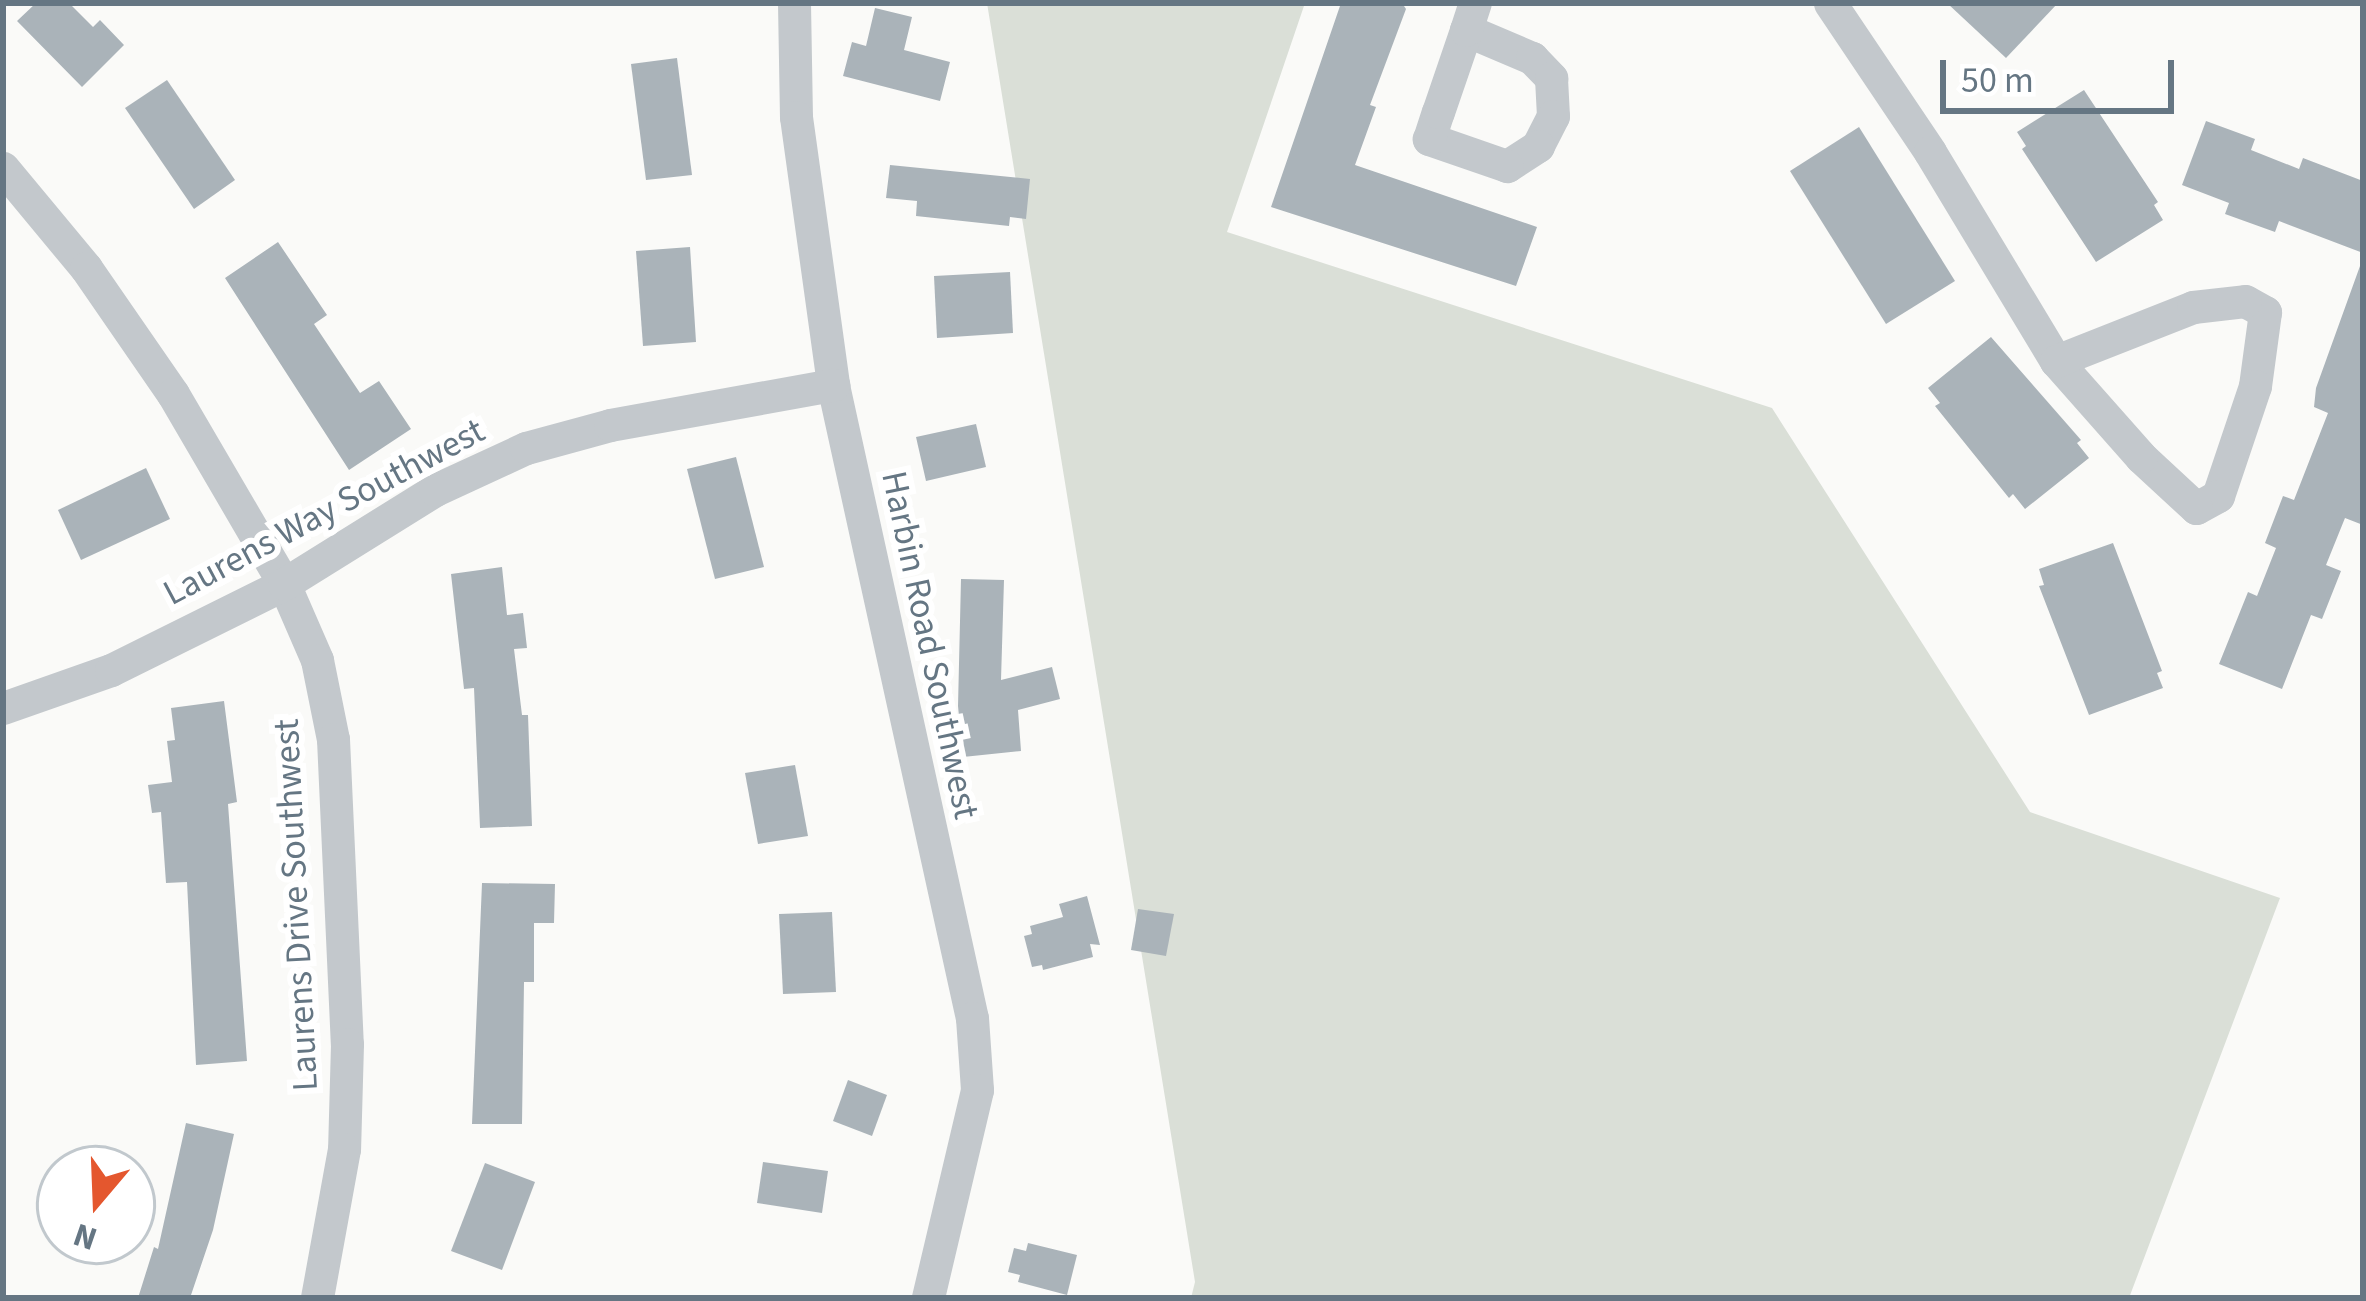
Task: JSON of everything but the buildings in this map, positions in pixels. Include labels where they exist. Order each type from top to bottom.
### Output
[{"type":"street","name":"Harbin Road Southwest","points":[[794,3],[796,117],[832,385],[972,1018],[977,1090],[928,1298]]},
{"type":"street","points":[[1830,3],[1930,152],[2056,362],[2140,457],[2195,508],[2218,496],[2255,386],[2265,312],[2245,301],[2193,307],[2056,362]]},
{"type":"street","name":"Laurens Drive Southwest","points":[[3,168],[86,268],[173,394],[284,584],[317,660],[333,739],[346,1021],[344,1149],[317,1298]]},
{"type":"street","name":"Laurens Way Southwest","points":[[3,708],[111,670],[284,584],[435,490],[526,448],[610,425],[832,385]]},
{"type":"shaded area","points":[[987,3],[1305,3],[1227,232],[1772,408],[2030,812],[2280,898],[2129,1298],[1191,1298],[1195,1282]]}]
